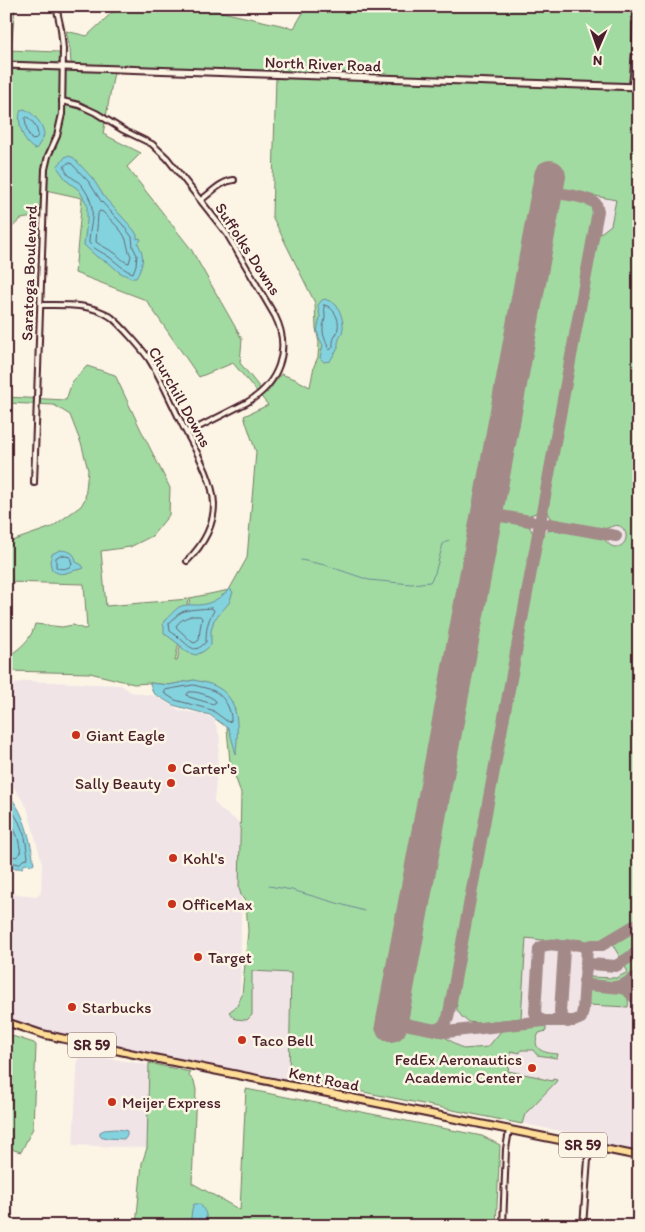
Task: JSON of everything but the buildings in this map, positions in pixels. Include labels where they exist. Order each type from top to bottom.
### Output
[{"type":"main road","name":"Kent Road","points":[[6,1022],[42,1034],[134,1054],[639,1156]]},
{"type":"street","name":"Saratoga Boulevard","points":[[34,482],[45,170],[48,156],[60,126],[62,102],[63,40],[56,6]]},
{"type":"street","points":[[636,6],[636,87]]},
{"type":"street","points":[[635,52],[639,60]]},
{"type":"street","name":"North River Road","points":[[6,65],[636,87]]},
{"type":"street","name":"Suffolks Downs","points":[[62,102],[87,108],[156,147],[167,158],[227,234],[276,316],[281,331],[282,349],[280,363],[272,381],[262,392],[246,403],[187,433]]},
{"type":"street","points":[[201,200],[222,184],[234,180]]},
{"type":"street","name":"Churchill Downs","points":[[41,305],[84,306],[100,311],[111,317],[148,359],[187,433],[211,484],[214,502],[213,516],[208,534],[187,561]]},
{"type":"street","points":[[503,1226],[506,1149],[509,1130]]},
{"type":"street","points":[[583,1226],[589,1146]]},
{"type":"shaded area","points":[[392,81],[639,90],[639,1156],[569,1142],[570,1133],[289,1077],[289,1085],[90,1043],[6,1021],[6,893],[38,896],[41,892],[42,863],[27,807],[14,788],[6,785],[6,692],[17,683],[26,681],[121,685],[131,692],[155,696],[181,711],[204,714],[214,719],[220,737],[214,801],[221,810],[240,823],[242,835],[240,1018],[252,1015],[252,970],[380,459]]},
{"type":"shaded area","points":[[78,1053],[149,1065],[147,1148],[73,1145]]},
{"type":"green space","points":[[6,6],[15,6],[12,39],[8,50],[57,52],[66,62],[71,64],[66,31],[87,36],[119,6],[213,10],[294,28],[307,6],[634,6],[630,84],[115,66],[103,134],[141,153],[127,167],[191,249],[242,339],[240,363],[260,388],[267,393],[281,374],[310,387],[314,366],[318,357],[319,343],[315,303],[272,216],[276,77],[639,90],[639,920],[603,941],[551,941],[526,938],[521,1018],[477,1023],[468,1022],[457,1010],[456,997],[542,536],[547,531],[554,530],[571,532],[602,539],[611,546],[616,547],[622,545],[626,538],[625,532],[619,526],[603,529],[576,525],[550,518],[547,512],[598,235],[611,225],[616,200],[554,188],[556,177],[543,175],[384,1025],[445,1037],[463,1049],[488,1047],[502,1030],[546,1025],[546,1031],[539,1033],[536,1043],[537,1047],[548,1053],[558,1054],[557,1058],[537,1055],[533,1050],[521,1050],[520,1053],[511,1051],[508,1071],[552,1081],[553,1079],[557,1080],[525,1114],[522,1124],[289,1077],[291,973],[252,971],[252,1015],[247,1020],[235,1019],[229,1012],[237,1006],[242,995],[248,931],[246,903],[239,888],[241,793],[230,762],[227,729],[235,709],[194,680],[169,685],[134,684],[90,673],[6,672],[6,651],[13,653],[21,647],[30,637],[35,624],[62,627],[73,625],[84,629],[87,628],[84,584],[6,582],[6,543],[52,527],[81,506],[85,499],[88,470],[82,446],[70,415],[54,405],[6,403],[6,397],[66,400],[72,382],[87,366],[115,375],[170,488],[169,515],[152,536],[130,547],[101,551],[106,606],[188,599],[175,661],[177,661],[190,598],[229,590],[247,558],[256,452],[244,416],[268,405],[233,363],[199,377],[146,300],[75,273],[82,198],[41,189],[40,216],[21,219],[9,230],[6,310]]},
{"type":"green space","points":[[556,197],[588,203],[592,208],[593,214],[538,507],[536,513],[527,516],[501,511],[497,506],[496,498],[552,199]]},
{"type":"green space","points":[[500,520],[528,525],[533,535],[444,1016],[437,1024],[417,1023],[404,1017],[401,1008],[491,526]]},
{"type":"green space","points":[[639,925],[639,949],[621,959],[611,942]]},
{"type":"green space","points":[[639,954],[639,972],[617,983],[589,981],[589,977],[616,978],[628,972],[623,963]]},
{"type":"green space","points":[[589,991],[624,993],[628,999],[628,1007],[588,1005]]},
{"type":"green space","points":[[6,1034],[36,1045],[33,1128],[21,1152],[6,1145]]},
{"type":"green space","points":[[149,1063],[190,1072],[189,1076],[194,1081],[196,1090],[192,1183],[240,1210],[246,1089],[482,1136],[500,1145],[496,1226],[136,1226],[142,1163],[147,1148]]},
{"type":"water","points":[[24,109],[37,119],[44,131],[44,135],[36,149],[28,143],[20,126],[20,114],[21,110]]},
{"type":"water","points":[[66,156],[74,158],[93,179],[105,198],[134,230],[137,239],[140,238],[141,240],[138,243],[142,251],[142,260],[136,278],[131,278],[119,272],[109,263],[97,257],[84,245],[87,204],[79,190],[67,181],[57,167]]},
{"type":"water","points":[[325,299],[336,305],[343,325],[338,348],[330,361],[324,362],[320,358],[323,345],[317,331],[320,317],[318,305]]},
{"type":"water","points":[[60,550],[71,553],[76,562],[84,568],[61,574],[52,570],[50,562],[52,554]]},
{"type":"water","points":[[230,589],[233,592],[229,603],[214,620],[211,631],[211,645],[204,651],[196,655],[189,653],[164,633],[164,621],[179,607],[212,602]]},
{"type":"water","points":[[194,680],[217,687],[230,700],[236,716],[236,754],[229,729],[210,715],[173,705],[153,693],[150,683],[169,685]]},
{"type":"water","points":[[6,793],[18,807],[26,826],[33,865],[25,864],[22,868],[12,868],[6,865]]},
{"type":"water","points":[[116,1129],[127,1131],[124,1139],[100,1136],[100,1132],[104,1130]]},
{"type":"water","points":[[194,1204],[200,1204],[204,1209],[207,1226],[190,1226]]},
{"type":"waterway","points":[[301,560],[325,565],[369,580],[411,584],[430,582],[435,573],[443,544],[449,540]]},
{"type":"waterway","points":[[269,886],[292,890],[364,911]]},
{"type":"taxiway","points":[[435,1030],[443,1026],[448,1018],[598,211],[596,204],[592,201],[573,196],[549,194],[545,200]]},
{"type":"taxiway","points":[[491,492],[490,500],[492,506],[495,512],[501,516]]},
{"type":"taxiway","points":[[484,529],[492,518],[501,516],[530,521]]},
{"type":"taxiway","points":[[550,524],[616,536]]},
{"type":"taxiway","points":[[395,1001],[398,1016],[404,1023],[446,1032],[544,1021],[574,1021],[581,1018],[583,1010],[587,948],[592,945],[602,945],[639,923]]},
{"type":"taxiway","points":[[544,1021],[538,1018],[535,1012],[539,949],[547,945],[554,945],[563,947],[564,950]]},
{"type":"taxiway","points":[[568,1022],[560,1012],[564,950],[565,946],[570,945],[583,946],[586,950]]},
{"type":"taxiway","points":[[585,968],[590,964],[616,966],[639,951]]},
{"type":"taxiway","points":[[615,987],[623,985],[639,975]]},
{"type":"taxiway","points":[[584,981],[587,985],[622,988],[639,999]]},
{"type":"runway","points":[[391,1026],[550,176]]},
{"type":"place","name":"Giant Eagle","points":[[76,735]]},
{"type":"place","name":"Carter's","points":[[172,768]]},
{"type":"place","name":"Sally Beauty","points":[[171,783]]},
{"type":"place","name":"Kohl's","points":[[173,858]]},
{"type":"place","name":"OfficeMax","points":[[172,904]]},
{"type":"place","name":"Target","points":[[198,957]]},
{"type":"place","name":"Starbucks","points":[[72,1007]]},
{"type":"place","name":"Taco Bell","points":[[242,1040]]},
{"type":"place","name":"FedEx Aeronautics Academic Center","points":[[532,1068]]},
{"type":"place","name":"Meijer Express","points":[[112,1102]]}]
